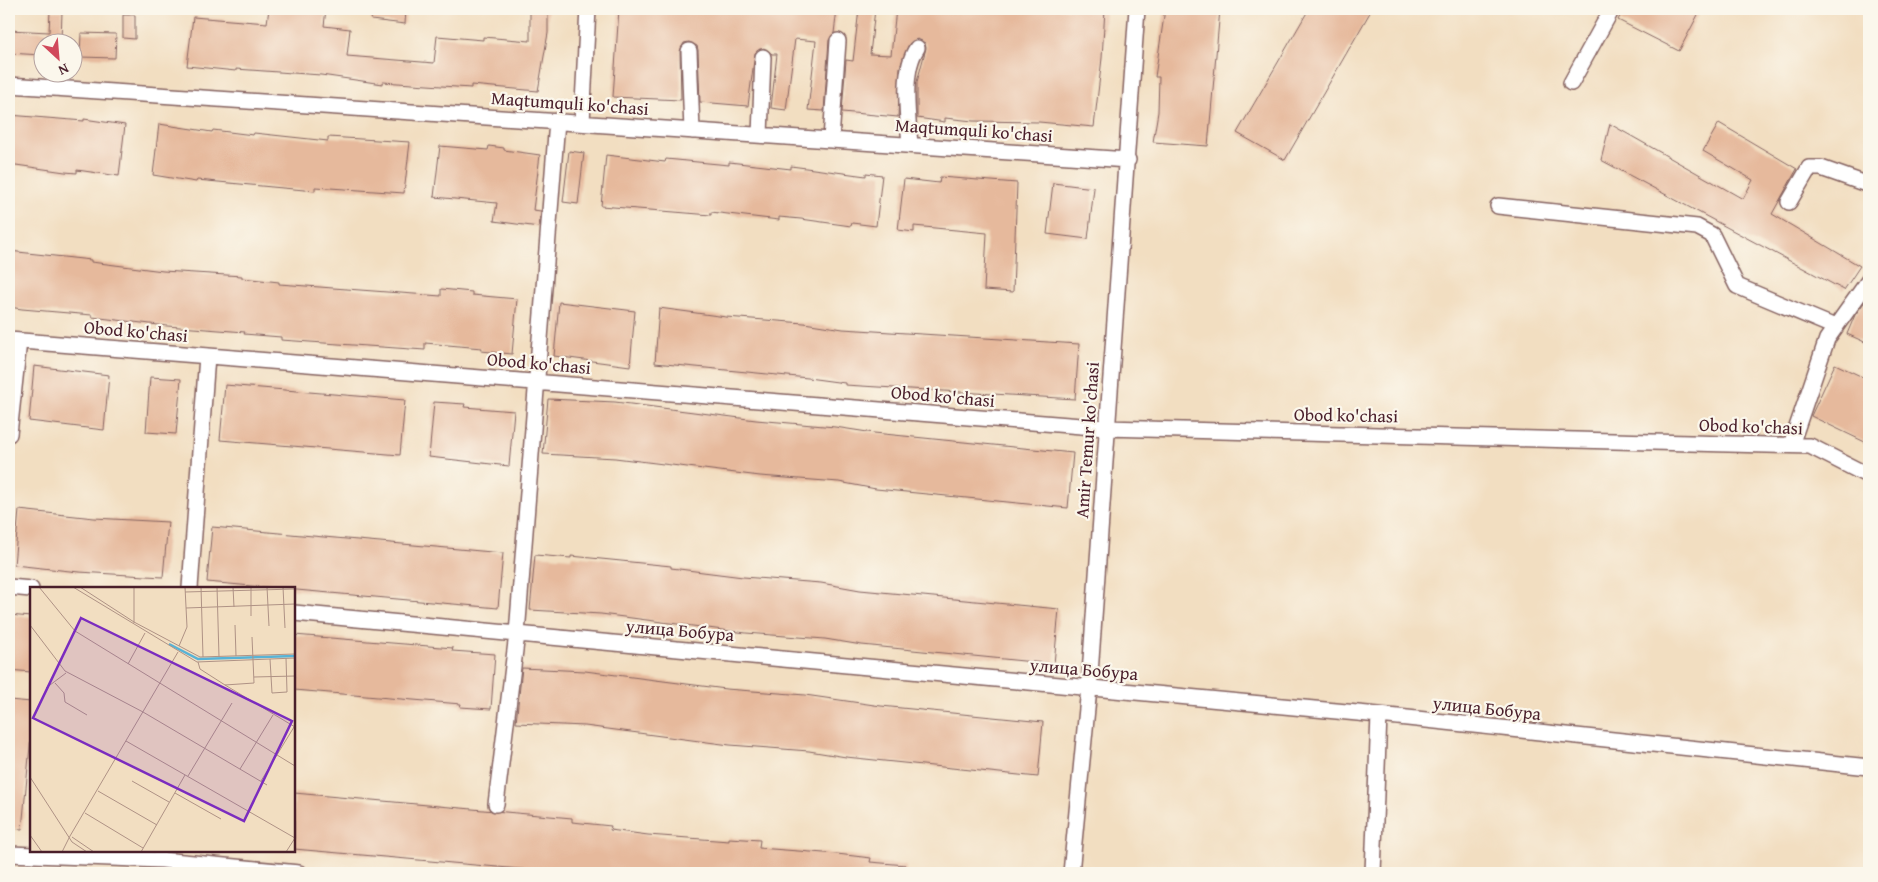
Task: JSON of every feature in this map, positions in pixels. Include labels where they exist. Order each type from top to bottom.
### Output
[{"type":"street","points":[[582,122],[588,9]]},
{"type":"street","name":"Amir Temur ko'chasi","points":[[1071,873],[1090,688],[1106,428],[1128,160],[1137,9]]},
{"type":"street","points":[[1570,83],[1612,9]]},
{"type":"street","points":[[831,139],[838,41]]},
{"type":"street","points":[[910,145],[907,103],[910,59],[917,48]]},
{"type":"street","points":[[689,51],[692,131]]},
{"type":"street","points":[[760,135],[762,56]]},
{"type":"street","name":"Maqtumquli ko'chasi","points":[[9,85],[1128,160]]},
{"type":"street","points":[[496,804],[517,634],[557,121]]},
{"type":"street","points":[[1789,202],[1808,168],[1821,168],[1869,185]]},
{"type":"street","points":[[1498,206],[1697,228],[1712,235],[1737,286],[1836,327]]},
{"type":"street","points":[[1791,445],[1827,339],[1869,280]]},
{"type":"street","points":[[9,434],[14,340]]},
{"type":"street","name":"Obod ko'chasi","points":[[14,340],[1106,428],[1810,446],[1869,476]]},
{"type":"street","points":[[190,587],[207,356]]},
{"type":"street","points":[[9,586],[30,589]]},
{"type":"street","name":"улица Бобура","points":[[295,613],[1379,715],[1869,767]]},
{"type":"street","points":[[1374,873],[1379,715]]},
{"type":"street","points":[[9,854],[162,855],[299,873]]},
{"type":"building","points":[[269,9],[326,9],[324,26],[350,29],[347,56],[434,63],[437,36],[483,40],[483,37],[530,41],[530,9],[548,9],[548,33],[538,91],[471,85],[471,88],[383,82],[383,84],[321,75],[236,69],[236,71],[187,66],[193,17],[267,23]]},
{"type":"building","points":[[373,9],[406,9],[405,24],[371,20]]},
{"type":"building","points":[[619,9],[837,9],[834,33],[829,40],[824,111],[808,110],[816,41],[795,39],[786,110],[771,108],[777,54],[772,54],[764,48],[755,53],[748,106],[700,102],[698,50],[697,46],[689,42],[684,43],[680,51],[681,100],[613,97]]},
{"type":"building","points":[[859,9],[875,9],[870,54],[891,55],[896,9],[1041,11],[1042,9],[1105,9],[1102,58],[1094,127],[1039,122],[973,121],[945,118],[945,122],[917,118],[917,82],[926,48],[925,43],[917,39],[909,44],[900,67],[898,117],[842,112],[846,60],[853,61]]},
{"type":"building","points":[[1165,9],[1220,9],[1208,146],[1153,142],[1158,112],[1159,77],[1155,77]]},
{"type":"building","points":[[1309,9],[1372,9],[1285,160],[1237,133]]},
{"type":"building","points":[[1624,9],[1701,9],[1679,51],[1618,20]]},
{"type":"building","points":[[50,11],[62,11],[61,32],[49,32]]},
{"type":"building","points":[[123,15],[135,15],[135,39],[123,38]]},
{"type":"building","points":[[9,30],[49,32],[32,32],[32,54],[9,53]]},
{"type":"building","points":[[82,33],[116,34],[115,58],[82,57]]},
{"type":"building","points":[[9,115],[84,121],[84,119],[125,125],[119,176],[77,170],[77,173],[65,172],[9,164]]},
{"type":"building","points":[[1719,123],[1797,169],[1772,214],[1860,266],[1844,290],[1601,160],[1610,124],[1743,199],[1753,180],[1703,151]]},
{"type":"building","points":[[159,124],[212,132],[213,130],[253,135],[254,133],[328,141],[328,137],[410,142],[404,193],[315,187],[315,191],[197,180],[196,182],[153,175]]},
{"type":"building","points":[[440,146],[488,150],[489,146],[540,155],[533,210],[541,211],[539,227],[494,221],[497,203],[434,197]]},
{"type":"building","points":[[569,151],[584,153],[578,204],[563,202]]},
{"type":"building","points":[[606,155],[665,162],[666,159],[729,165],[729,162],[791,169],[791,166],[866,176],[866,173],[882,175],[876,226],[852,223],[851,226],[779,217],[779,220],[711,212],[711,215],[601,206]]},
{"type":"building","points":[[940,177],[1017,183],[1013,292],[984,290],[987,233],[914,226],[914,232],[898,230],[904,179],[939,183]]},
{"type":"building","points":[[1053,183],[1094,188],[1088,239],[1047,234]]},
{"type":"building","points":[[9,251],[91,260],[91,262],[163,271],[242,276],[242,278],[279,282],[279,284],[441,296],[441,289],[472,292],[472,295],[517,299],[512,354],[481,351],[482,348],[425,343],[425,350],[281,340],[281,337],[244,334],[245,332],[167,326],[92,317],[92,315],[9,307]]},
{"type":"building","points":[[1869,296],[1869,344],[1847,334],[1855,315]]},
{"type":"building","points":[[559,302],[635,311],[630,366],[554,356]]},
{"type":"building","points":[[659,308],[726,317],[804,323],[843,329],[1079,344],[1075,399],[845,385],[845,383],[808,378],[655,363]]},
{"type":"building","points":[[1835,364],[1869,380],[1869,444],[1811,416]]},
{"type":"building","points":[[34,366],[109,375],[104,430],[29,421]]},
{"type":"building","points":[[150,377],[181,379],[176,434],[146,432]]},
{"type":"building","points":[[225,385],[405,400],[400,455],[220,440]]},
{"type":"building","points":[[548,399],[615,402],[756,420],[1073,453],[1068,508],[876,489],[839,482],[760,476],[615,458],[543,454]]},
{"type":"building","points":[[434,402],[465,404],[464,407],[514,411],[509,466],[429,457]]},
{"type":"building","points":[[19,510],[94,518],[168,522],[163,577],[79,572],[14,565]]},
{"type":"building","points":[[212,527],[503,553],[498,608],[295,590],[295,587],[263,587],[207,582]]},
{"type":"building","points":[[535,555],[571,558],[571,556],[671,566],[671,568],[743,577],[821,583],[860,590],[1059,609],[1054,664],[862,645],[825,639],[746,633],[601,614],[530,610]]},
{"type":"building","points":[[9,615],[30,617],[30,672],[9,670]]},
{"type":"building","points":[[295,635],[453,648],[452,651],[495,654],[491,709],[460,707],[461,704],[295,690]]},
{"type":"building","points":[[522,668],[585,671],[726,689],[805,695],[881,706],[1043,722],[1038,777],[846,757],[809,751],[730,745],[585,726],[516,723]]},
{"type":"building","points":[[9,700],[30,702],[30,746],[22,829],[9,828]]},
{"type":"building","points":[[295,793],[572,818],[572,822],[611,826],[610,830],[648,835],[729,841],[729,838],[760,840],[759,848],[837,854],[871,858],[870,862],[906,865],[906,873],[565,873],[295,849]]}]
